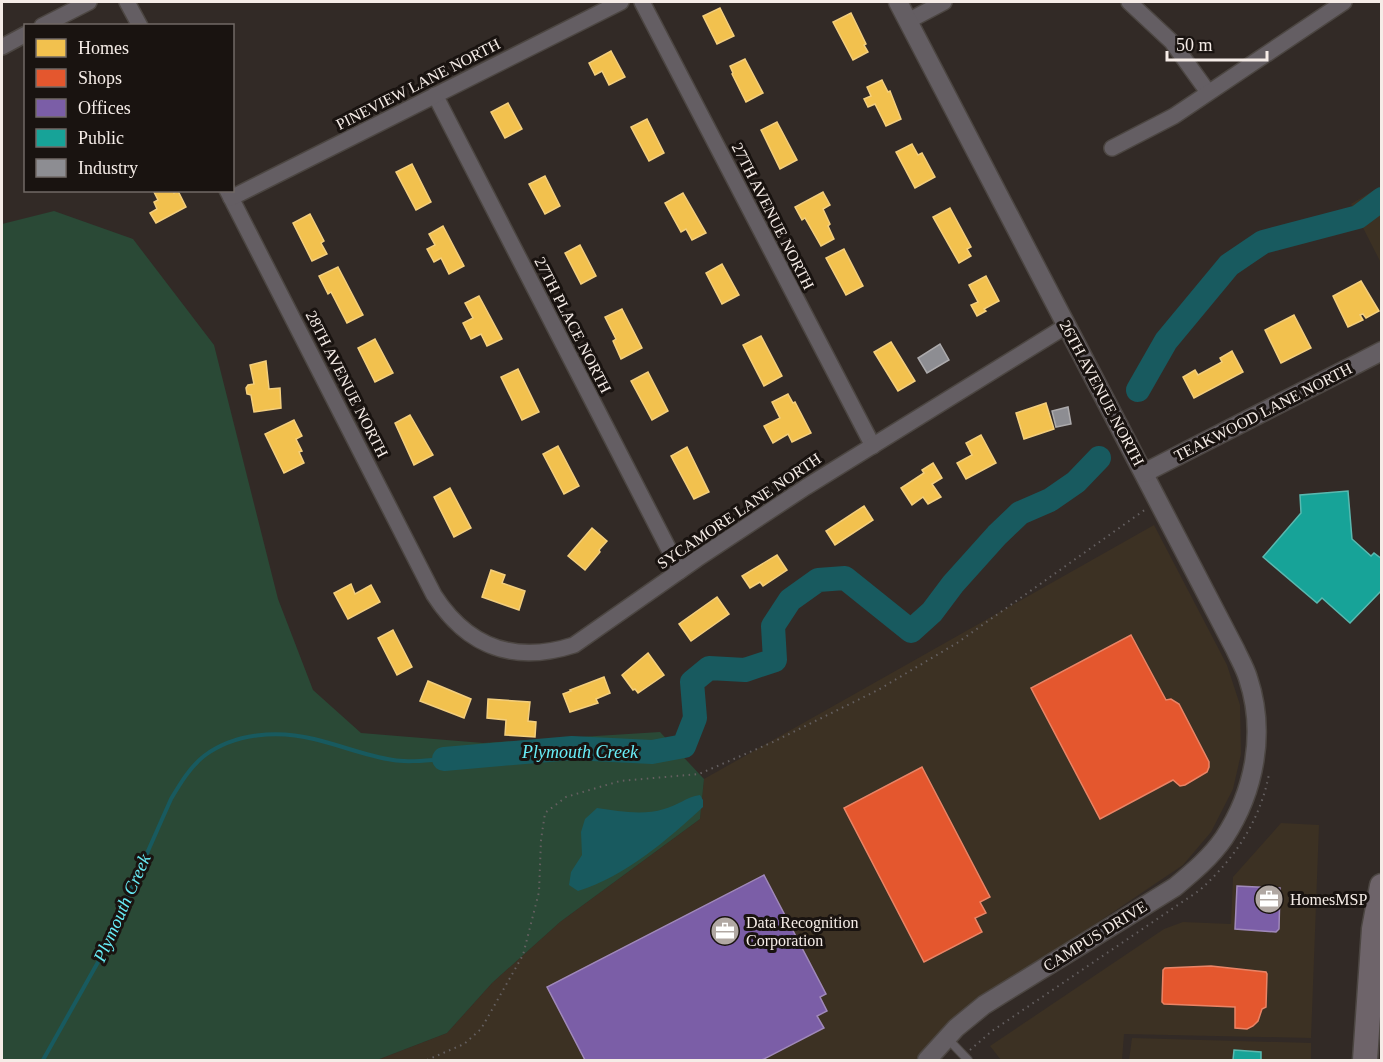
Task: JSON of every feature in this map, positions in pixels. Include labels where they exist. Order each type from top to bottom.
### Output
[{"type":"highway","points":[[1365,1060],[1374,929],[1382,886]]},
{"type":"street","points":[[46,24],[89,2]]},
{"type":"street","points":[[127,2],[139,24]]},
{"type":"street","name":"PINEVIEW LANE NORTH","points":[[234,192],[435,96],[621,2]]},
{"type":"street","name":"27TH AVENUE NORTH","points":[[642,2],[873,446]]},
{"type":"street","name":"26TH AVENUE NORTH","points":[[898,2],[1144,473],[1248,678],[1255,712],[1257,745],[1252,779],[1245,796]]},
{"type":"street","points":[[908,21],[944,2]]},
{"type":"street","points":[[1129,2],[1156,24],[1172,42],[1208,92]]},
{"type":"street","points":[[1112,148],[1174,117],[1344,2]]},
{"type":"street","points":[[2,47],[24,35]]},
{"type":"street","name":"27TH PLACE NORTH","points":[[435,96],[680,571]]},
{"type":"street","name":"28TH AVENUE NORTH","points":[[229,194],[434,595]]},
{"type":"street","name":"SYCAMORE LANE NORTH","points":[[434,595],[459,627],[494,648],[534,653],[554,651],[574,645],[806,487],[1066,326]]},
{"type":"street","name":"TEAKWOOD LANE NORTH","points":[[1144,473],[1382,351]]},
{"type":"street","name":"CAMPUS DRIVE","points":[[927,1060],[947,1038],[984,1005],[1175,887],[1201,865],[1223,839],[1240,810],[1245,796]]},
{"type":"lane","points":[[947,1038],[968,1060]]},
{"type":"path","points":[[427,1060],[464,1044],[481,1029],[523,955],[539,892],[541,840],[545,813],[566,796],[620,781],[699,774],[773,742],[878,690],[957,643],[1158,501]]},
{"type":"shaded area","points":[[1381,186],[1381,263],[1351,204]]},
{"type":"shaded area","points":[[1154,525],[1227,665],[1240,705],[1241,754],[1233,789],[1211,832],[1183,865],[981,1001],[920,1060],[377,1060],[447,1033],[492,983],[560,922],[700,819],[704,779]]},
{"type":"shaded area","points":[[1281,823],[1319,825],[1311,1038],[1124,1034],[1122,1060],[1001,1060],[990,1046],[1164,929],[1183,922],[1231,924],[1233,877]]},
{"type":"shaded area","points":[[1132,1038],[1311,1043],[1311,1060],[1129,1060]]},
{"type":"green space","points":[[54,211],[133,239],[214,345],[278,599],[313,690],[361,733],[483,743],[660,732],[704,779],[700,819],[560,922],[492,983],[447,1033],[377,1060],[2,1060],[2,224]]},
{"type":"water","points":[[700,795],[703,807],[629,867],[578,891],[569,885],[571,872],[582,855],[581,832],[585,819],[597,808],[630,812],[656,811]]},
{"type":"building: Homes","points":[[720,8],[734,36],[717,44],[703,16]]},
{"type":"building: Homes","points":[[851,13],[868,52],[853,60],[833,22]]},
{"type":"building: Homes","points":[[611,51],[625,77],[609,85],[602,71],[595,75],[589,63]]},
{"type":"building: Homes","points":[[745,59],[763,93],[746,102],[730,66]]},
{"type":"building: Homes","points":[[882,80],[888,92],[890,91],[901,119],[886,126],[875,104],[868,107],[864,99],[871,96],[867,87]]},
{"type":"building: Homes","points":[[508,103],[522,129],[505,138],[491,112]]},
{"type":"building: Homes","points":[[647,119],[664,153],[649,161],[631,127]]},
{"type":"building: Homes","points":[[777,122],[797,160],[780,169],[761,130]]},
{"type":"building: Homes","points":[[912,144],[918,155],[922,153],[935,177],[915,188],[896,152]]},
{"type":"building: Homes","points":[[412,164],[431,202],[416,210],[396,172]]},
{"type":"building: Homes","points":[[545,176],[560,206],[545,214],[529,184]]},
{"type":"building: Homes","points":[[154,192],[178,192],[186,207],[156,223],[150,213],[157,209],[154,202],[158,200]]},
{"type":"building: Homes","points":[[823,192],[830,205],[823,209],[834,239],[821,246],[805,218],[802,220],[795,207]]},
{"type":"building: Homes","points":[[683,193],[706,233],[692,240],[686,229],[681,232],[665,203]]},
{"type":"building: Homes","points":[[950,208],[971,247],[967,249],[971,256],[959,263],[933,217]]},
{"type":"building: Homes","points":[[310,214],[324,241],[321,243],[327,254],[312,261],[293,223]]},
{"type":"building: Homes","points":[[443,226],[464,266],[449,274],[441,258],[434,262],[427,249],[435,245],[429,234]]},
{"type":"building: Homes","points":[[580,245],[596,276],[581,284],[565,253]]},
{"type":"building: Homes","points":[[844,249],[863,286],[846,295],[826,258]]},
{"type":"building: Homes","points":[[722,264],[739,295],[722,304],[706,273]]},
{"type":"building: Homes","points":[[338,267],[363,315],[347,323],[331,292],[328,294],[319,276]]},
{"type":"building: Homes","points":[[986,276],[999,301],[984,309],[986,311],[977,316],[971,305],[978,302],[969,285]]},
{"type":"building: Homes","points":[[1361,281],[1379,311],[1366,318],[1363,314],[1360,315],[1363,320],[1348,327],[1333,296]]},
{"type":"building: Homes","points":[[479,296],[502,339],[487,346],[481,334],[471,339],[463,323],[473,318],[465,303]]},
{"type":"building: Homes","points":[[622,309],[642,348],[621,359],[613,341],[616,339],[605,317]]},
{"type":"building: Homes","points":[[1294,315],[1311,348],[1281,363],[1265,330]]},
{"type":"building: Homes","points":[[761,336],[782,376],[764,386],[743,345]]},
{"type":"building: Homes","points":[[375,339],[393,373],[375,382],[358,348]]},
{"type":"building: Homes","points":[[891,342],[915,381],[898,391],[874,352]]},
{"type":"building: Homes","points":[[1232,351],[1243,372],[1194,398],[1183,377],[1195,370],[1198,375],[1222,362],[1220,358]]},
{"type":"building: Homes","points":[[266,361],[269,389],[280,388],[281,408],[254,412],[251,395],[247,394],[246,388],[254,384],[250,365]]},
{"type":"building: Homes","points":[[518,369],[539,412],[522,420],[501,377]]},
{"type":"building: Homes","points":[[648,372],[668,411],[652,420],[631,381]]},
{"type":"building: Homes","points":[[788,394],[793,403],[795,402],[811,433],[792,442],[788,434],[773,443],[764,426],[780,418],[772,402]]},
{"type":"building: Homes","points":[[1046,403],[1054,429],[1024,439],[1016,413]]},
{"type":"building: Homes","points":[[410,415],[433,455],[414,465],[395,423]]},
{"type":"building: Homes","points":[[294,420],[302,436],[296,439],[302,451],[299,452],[304,463],[284,473],[265,434]]},
{"type":"building: Homes","points":[[981,435],[996,463],[966,479],[957,463],[972,455],[966,443]]},
{"type":"building: Homes","points":[[558,446],[579,486],[564,494],[543,454]]},
{"type":"building: Homes","points":[[687,447],[709,492],[694,499],[671,456]]},
{"type":"building: Homes","points":[[933,463],[942,478],[932,484],[941,497],[928,504],[923,497],[912,505],[901,488],[924,473],[922,470]]},
{"type":"building: Homes","points":[[450,488],[471,528],[454,537],[434,497]]},
{"type":"building: Homes","points":[[864,506],[873,520],[835,545],[826,531]]},
{"type":"building: Homes","points":[[592,528],[607,541],[585,570],[568,556]]},
{"type":"building: Homes","points":[[777,555],[787,570],[763,586],[760,582],[750,588],[742,576]]},
{"type":"building: Homes","points":[[491,570],[505,575],[502,583],[525,591],[519,610],[482,597]]},
{"type":"building: Homes","points":[[351,584],[355,594],[371,585],[380,602],[348,619],[334,593]]},
{"type":"building: Homes","points":[[717,597],[729,614],[691,641],[679,624]]},
{"type":"building: Homes","points":[[393,630],[412,667],[397,675],[378,638]]},
{"type":"building: Homes","points":[[648,653],[664,675],[638,693],[622,675]]},
{"type":"building: Homes","points":[[604,677],[610,693],[596,699],[598,703],[570,712],[563,694]]},
{"type":"building: Homes","points":[[428,681],[471,699],[464,718],[420,701]]},
{"type":"building: Homes","points":[[488,699],[530,702],[528,721],[536,722],[535,737],[505,735],[506,720],[487,718]]},
{"type":"building: Shops","points":[[1131,635],[1166,700],[1171,699],[1179,704],[1209,762],[1209,767],[1207,772],[1185,785],[1180,786],[1173,780],[1100,819],[1031,688]]},
{"type":"building: Shops","points":[[922,767],[990,897],[980,902],[986,913],[975,918],[982,932],[924,962],[844,808]]},
{"type":"building: Shops","points":[[1211,966],[1266,972],[1266,1007],[1262,1009],[1258,1021],[1253,1026],[1247,1029],[1235,1028],[1235,1007],[1164,1004],[1162,1002],[1163,970],[1165,968]]},
{"type":"building: Offices","name":"Data Recognition Corporation","points":[[764,875],[826,994],[820,997],[827,1011],[817,1016],[824,1028],[762,1060],[585,1060],[547,987]]},
{"type":"building: Offices","points":[[1237,886],[1280,888],[1279,929],[1276,932],[1235,929]]},
{"type":"building: Public","points":[[1348,491],[1352,539],[1371,556],[1374,553],[1382,559],[1382,590],[1350,623],[1322,598],[1317,603],[1263,557],[1301,513],[1300,495]]},
{"type":"building: Public","points":[[1234,1050],[1261,1052],[1261,1060],[1233,1060]]},
{"type":"building: Industry","points":[[940,344],[949,360],[927,373],[918,358]]},
{"type":"building: Industry","points":[[1068,407],[1071,424],[1056,427],[1052,411]]},
{"type":"waterway","name":"Plymouth Creek","points":[[1138,390],[1166,341],[1229,265],[1263,242],[1358,217],[1382,199]]},
{"type":"waterway","name":"Plymouth Creek","points":[[444,759],[572,748],[652,752],[684,746],[695,718],[692,682],[709,668],[745,670],[775,660],[773,626],[790,600],[818,580],[845,578],[911,631],[932,612],[953,584],[1020,513],[1050,500],[1076,482],[1099,458]]},
{"type":"waterway","name":"Plymouth Creek","points":[[43,1060],[102,955],[171,799],[190,770],[204,756],[229,742],[271,734],[300,736],[393,760],[444,759]]},
{"type":"place","name":"HomesMSP","points":[[1269,899]]},
{"type":"place","name":"Data Recognition Corporation","points":[[725,931]]}]
